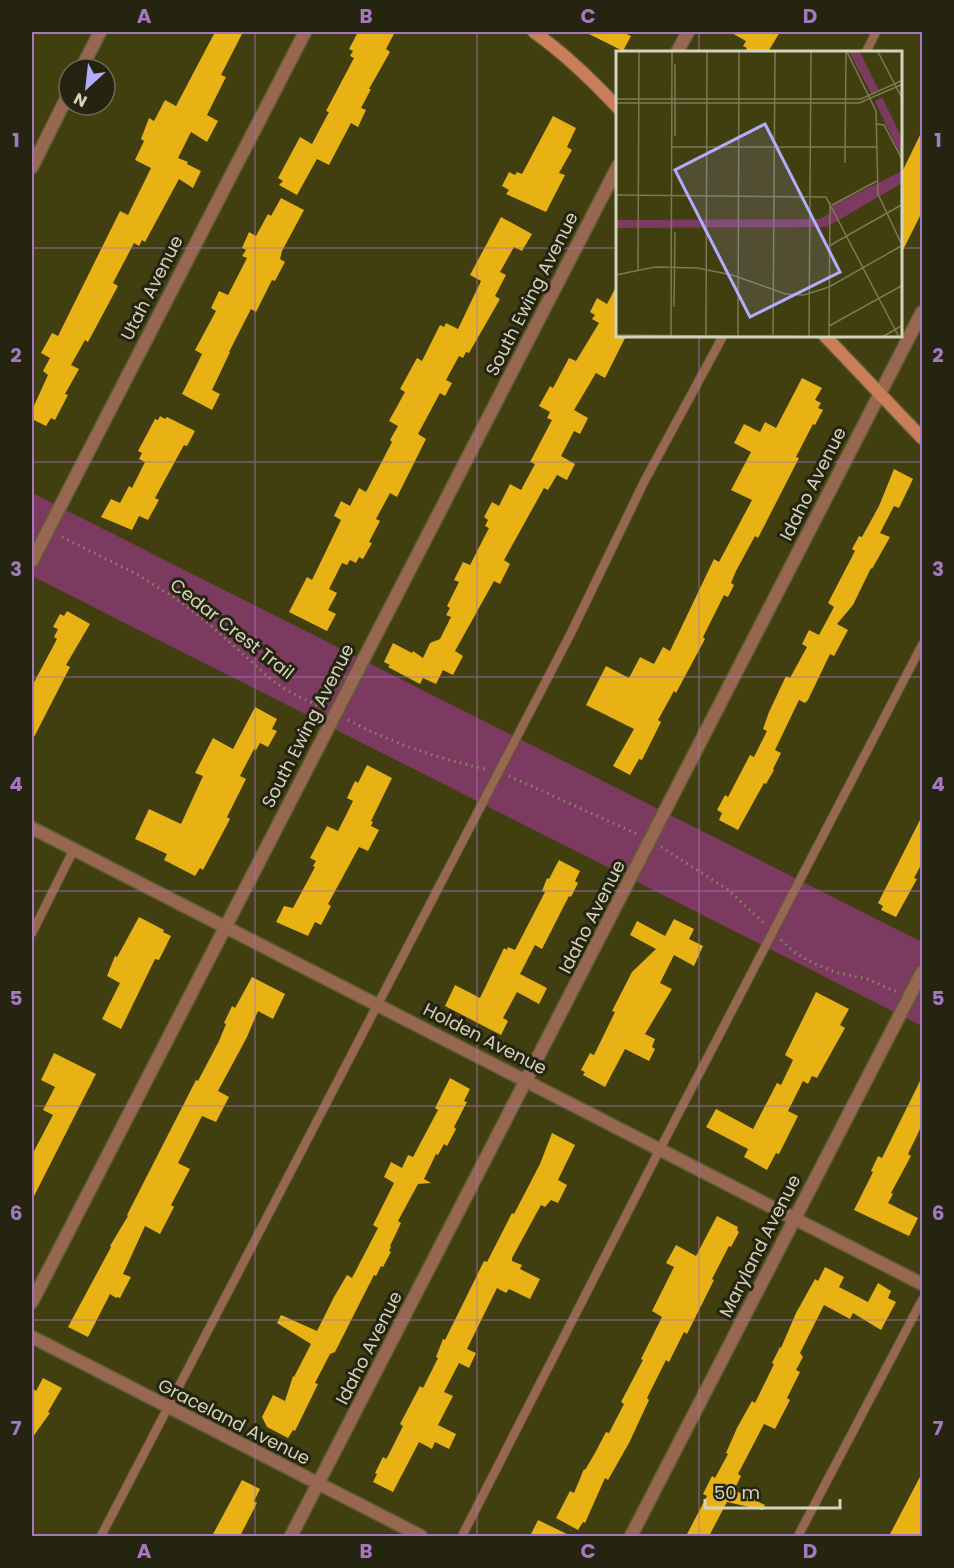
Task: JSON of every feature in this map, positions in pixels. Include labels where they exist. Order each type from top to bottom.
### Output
[{"type":"street","points":[[87,57],[100,32]]},
{"type":"street","name":"Utah Avenue","points":[[32,561],[305,32]]},
{"type":"street","points":[[534,32],[582,72],[616,106]]},
{"type":"street","points":[[678,51],[688,32]]},
{"type":"street","points":[[32,167],[57,117]]},
{"type":"street","name":"South Ewing Avenue","points":[[32,1302],[616,170]]},
{"type":"street","name":"Idaho Avenue","points":[[291,1536],[922,312]]},
{"type":"street","points":[[827,338],[922,438]]},
{"type":"street","name":"Holden Avenue","points":[[32,828],[922,1284]]},
{"type":"street","name":"Maryland Avenue","points":[[631,1536],[922,972]]},
{"type":"street","name":"Graceland Avenue","points":[[32,1337],[421,1536]]},
{"type":"lane","points":[[866,51],[876,32]]},
{"type":"lane","points":[[101,1536],[571,633],[644,482],[722,338]]},
{"type":"lane","points":[[462,1536],[922,645]]},
{"type":"lane","points":[[32,933],[74,849]]},
{"type":"lane","points":[[798,1536],[922,1300]]},
{"type":"path","name":"Cedar Crest Trail","points":[[59,535],[140,576],[175,598],[208,623],[273,681],[292,693],[325,708]]},
{"type":"shaded area","points":[[32,493],[922,942],[922,1026],[32,576]]},
{"type":"building","points":[[215,32],[243,32],[221,75],[226,77],[207,115],[218,121],[207,142],[191,132],[178,158],[201,171],[193,188],[179,179],[145,242],[142,240],[139,246],[134,243],[113,283],[118,286],[88,342],[85,340],[71,365],[79,369],[65,394],[68,395],[55,420],[51,418],[46,426],[32,419],[32,410],[48,375],[43,371],[50,358],[41,353],[52,333],[58,336],[120,211],[128,215],[151,168],[135,160],[144,141],[141,139],[149,118],[154,121],[165,100],[176,106]]},
{"type":"building","points":[[358,32],[395,32],[386,49],[390,52],[361,108],[366,110],[358,127],[351,123],[329,165],[317,159],[297,195],[279,185],[283,181],[278,178],[300,137],[312,144],[329,112],[326,111],[354,58],[350,56],[353,51],[349,49]]},
{"type":"building","points":[[585,32],[622,32],[631,36],[623,51]]},
{"type":"building","points":[[730,32],[780,32],[769,51],[746,51],[747,48],[743,46],[746,41]]},
{"type":"building","points":[[553,116],[576,128],[567,147],[572,150],[559,173],[565,175],[546,212],[506,194],[509,190],[502,186],[509,172],[515,175],[517,172],[522,174]]},
{"type":"building","points":[[922,131],[922,212],[903,250],[903,170]]},
{"type":"building","points":[[281,198],[304,210],[282,251],[280,259],[285,262],[275,281],[272,280],[256,312],[251,309],[229,352],[212,390],[220,394],[212,410],[182,394],[202,354],[195,350],[216,311],[211,308],[219,291],[228,295],[247,258],[242,256],[246,250],[242,248],[249,232],[256,236],[268,214],[271,216]]},
{"type":"building","points":[[501,217],[532,234],[522,251],[514,247],[500,272],[506,275],[495,296],[500,299],[469,353],[466,352],[463,358],[459,356],[446,380],[452,383],[445,396],[440,393],[418,434],[426,439],[397,497],[390,493],[376,519],[380,521],[363,559],[359,557],[356,563],[350,560],[347,565],[342,563],[329,589],[337,593],[328,610],[336,614],[327,631],[289,612],[307,577],[312,580],[341,520],[334,516],[341,501],[350,506],[359,488],[366,492],[392,442],[390,440],[398,426],[389,421],[405,392],[400,389],[417,358],[422,361],[440,325],[444,327],[446,323],[458,329],[481,281],[470,275]]},
{"type":"building","points":[[616,287],[616,338],[625,338],[605,378],[596,373],[574,410],[588,418],[580,434],[574,431],[561,456],[575,464],[567,480],[557,475],[548,490],[544,488],[504,560],[510,564],[500,584],[494,581],[455,651],[463,656],[453,675],[443,670],[436,684],[423,678],[420,684],[388,667],[390,665],[384,662],[393,643],[423,658],[430,643],[440,639],[451,617],[446,615],[450,608],[447,606],[459,582],[454,580],[463,562],[470,565],[489,528],[485,526],[488,520],[484,517],[492,502],[499,506],[510,484],[521,490],[535,464],[530,462],[552,420],[547,418],[550,412],[539,406],[550,386],[553,388],[569,358],[576,361],[599,323],[592,319],[595,315],[590,312],[597,298],[607,304]]},
{"type":"building","points":[[802,378],[822,388],[815,400],[821,403],[818,408],[823,410],[796,457],[799,458],[758,538],[755,536],[736,571],[731,583],[734,585],[728,597],[724,595],[703,637],[705,639],[676,693],[674,691],[658,720],[661,722],[642,760],[639,759],[630,775],[613,766],[634,729],[586,705],[606,666],[629,678],[640,657],[654,664],[663,647],[670,651],[714,559],[719,562],[752,500],[731,490],[751,452],[734,443],[744,424],[760,432],[765,422],[776,428]]},
{"type":"building","points":[[160,416],[165,419],[167,417],[195,431],[187,446],[184,445],[155,498],[159,500],[148,520],[139,516],[132,530],[101,517],[111,499],[120,503],[129,486],[132,488],[145,462],[139,459],[142,453],[138,451],[155,419],[158,420]]},
{"type":"building","points":[[894,469],[913,479],[899,508],[894,506],[880,533],[890,537],[871,568],[853,605],[837,624],[848,630],[834,656],[830,654],[808,700],[805,703],[799,700],[775,750],[781,753],[774,770],[766,784],[764,783],[738,830],[719,820],[722,813],[717,810],[725,795],[728,797],[750,755],[754,757],[767,731],[763,729],[769,712],[786,676],[790,678],[807,647],[802,644],[809,630],[819,635],[834,607],[828,603],[855,551],[852,549],[859,536],[862,537],[879,506]]},
{"type":"building","points":[[67,611],[90,624],[66,665],[70,667],[32,741],[32,686],[57,639],[54,637],[58,629],[53,627],[60,614],[64,616]]},
{"type":"building","points":[[255,707],[277,719],[272,729],[277,731],[268,747],[260,743],[256,750],[254,749],[240,776],[246,779],[227,817],[230,819],[203,870],[200,868],[195,876],[164,860],[167,854],[135,839],[149,809],[181,824],[203,776],[195,773],[213,738],[233,749]]},
{"type":"building","points":[[367,765],[392,778],[371,821],[373,822],[371,826],[379,830],[368,851],[359,847],[328,904],[331,906],[321,925],[315,922],[308,936],[276,922],[284,906],[293,908],[315,867],[313,866],[316,861],[310,858],[327,826],[338,831],[353,801],[347,798],[355,781],[358,783]]},
{"type":"building","points":[[922,816],[922,863],[914,878],[917,879],[896,917],[881,910],[883,906],[878,903]]},
{"type":"building","points":[[559,860],[580,871],[575,881],[578,883],[542,949],[535,945],[520,974],[547,988],[539,1004],[517,992],[503,1018],[508,1021],[501,1035],[445,1006],[455,985],[480,998],[504,948],[515,950],[545,892],[542,891],[547,878],[549,879]]},
{"type":"building","points":[[139,917],[171,936],[159,960],[155,959],[121,1029],[102,1019],[120,983],[107,976],[115,956],[117,957]]},
{"type":"building","points":[[674,919],[694,929],[689,939],[703,946],[694,966],[674,955],[660,983],[672,989],[645,1034],[655,1039],[652,1047],[655,1049],[649,1061],[625,1049],[605,1087],[583,1075],[585,1072],[581,1070],[590,1053],[594,1055],[615,1012],[612,1011],[632,972],[656,949],[630,935],[637,921],[665,936]]},
{"type":"building","points":[[252,977],[285,994],[273,1019],[258,1011],[218,1091],[229,1097],[216,1122],[202,1116],[178,1163],[190,1169],[171,1205],[174,1207],[160,1234],[145,1226],[123,1274],[131,1277],[120,1298],[110,1294],[88,1337],[68,1327],[128,1216],[196,1080],[198,1081],[219,1041],[232,1006],[235,1008]]},
{"type":"building","points":[[816,992],[849,1009],[840,1025],[845,1028],[817,1078],[812,1076],[808,1084],[803,1081],[788,1111],[798,1116],[779,1154],[776,1153],[767,1170],[744,1157],[748,1149],[706,1127],[716,1109],[753,1129],[777,1083],[781,1085],[793,1060],[785,1055]]},
{"type":"building","points":[[54,1053],[96,1074],[32,1200],[32,1155],[53,1115],[43,1110],[55,1087],[41,1080]]},
{"type":"building","points":[[922,1077],[922,1125],[908,1154],[911,1156],[888,1203],[918,1218],[909,1236],[854,1210],[873,1172],[871,1171],[878,1156],[882,1158]]},
{"type":"building","points":[[450,1078],[470,1089],[464,1101],[467,1102],[454,1127],[456,1129],[447,1146],[444,1144],[438,1155],[436,1154],[424,1179],[431,1183],[418,1184],[398,1221],[401,1223],[390,1246],[389,1251],[391,1252],[383,1267],[381,1266],[376,1276],[374,1275],[335,1352],[330,1354],[295,1431],[293,1430],[288,1438],[267,1427],[262,1417],[273,1395],[285,1401],[293,1376],[311,1344],[277,1323],[281,1315],[317,1331],[347,1275],[352,1278],[378,1228],[373,1225],[394,1183],[384,1177],[391,1162],[402,1168],[408,1155],[413,1157],[438,1110],[435,1108]]},
{"type":"building","points":[[552,1133],[575,1145],[558,1180],[567,1185],[558,1203],[551,1200],[545,1207],[541,1205],[512,1258],[512,1261],[522,1265],[520,1269],[540,1279],[530,1299],[509,1289],[506,1293],[497,1288],[467,1349],[476,1353],[469,1368],[459,1363],[444,1392],[453,1396],[438,1425],[456,1434],[449,1449],[435,1442],[432,1449],[419,1442],[393,1492],[373,1482],[377,1474],[375,1473],[383,1457],[386,1459],[388,1456],[403,1426],[400,1424],[420,1386],[423,1388],[438,1358],[436,1357],[443,1339],[445,1340],[484,1261],[487,1262],[512,1213],[514,1214],[540,1164]]},
{"type":"building","points":[[717,1216],[738,1227],[739,1232],[712,1279],[714,1280],[687,1334],[684,1332],[669,1362],[666,1360],[647,1398],[649,1400],[629,1443],[608,1480],[605,1478],[585,1523],[583,1522],[578,1530],[556,1518],[570,1491],[574,1493],[584,1469],[606,1432],[609,1433],[624,1404],[621,1402],[662,1317],[652,1311],[674,1267],[666,1263],[676,1245],[696,1256]]},
{"type":"building","points":[[825,1267],[844,1277],[839,1287],[868,1302],[878,1283],[891,1291],[888,1298],[896,1302],[881,1330],[853,1313],[850,1319],[824,1305],[800,1353],[803,1357],[796,1370],[800,1372],[787,1398],[790,1400],[775,1429],[764,1424],[738,1474],[741,1476],[734,1490],[765,1505],[763,1510],[727,1502],[709,1536],[686,1536],[707,1496],[703,1494],[712,1476],[715,1478],[728,1454],[726,1453],[737,1428],[752,1401],[755,1403],[796,1313],[815,1279],[818,1281]]},
{"type":"building","points":[[43,1378],[62,1388],[48,1412],[50,1413],[32,1438],[32,1388],[36,1391]]},
{"type":"building","points":[[922,1473],[922,1529],[919,1536],[889,1536]]},
{"type":"building","points":[[242,1480],[260,1489],[254,1501],[257,1503],[240,1536],[212,1536]]},
{"type":"building","points":[[538,1520],[571,1536],[530,1536]]}]
